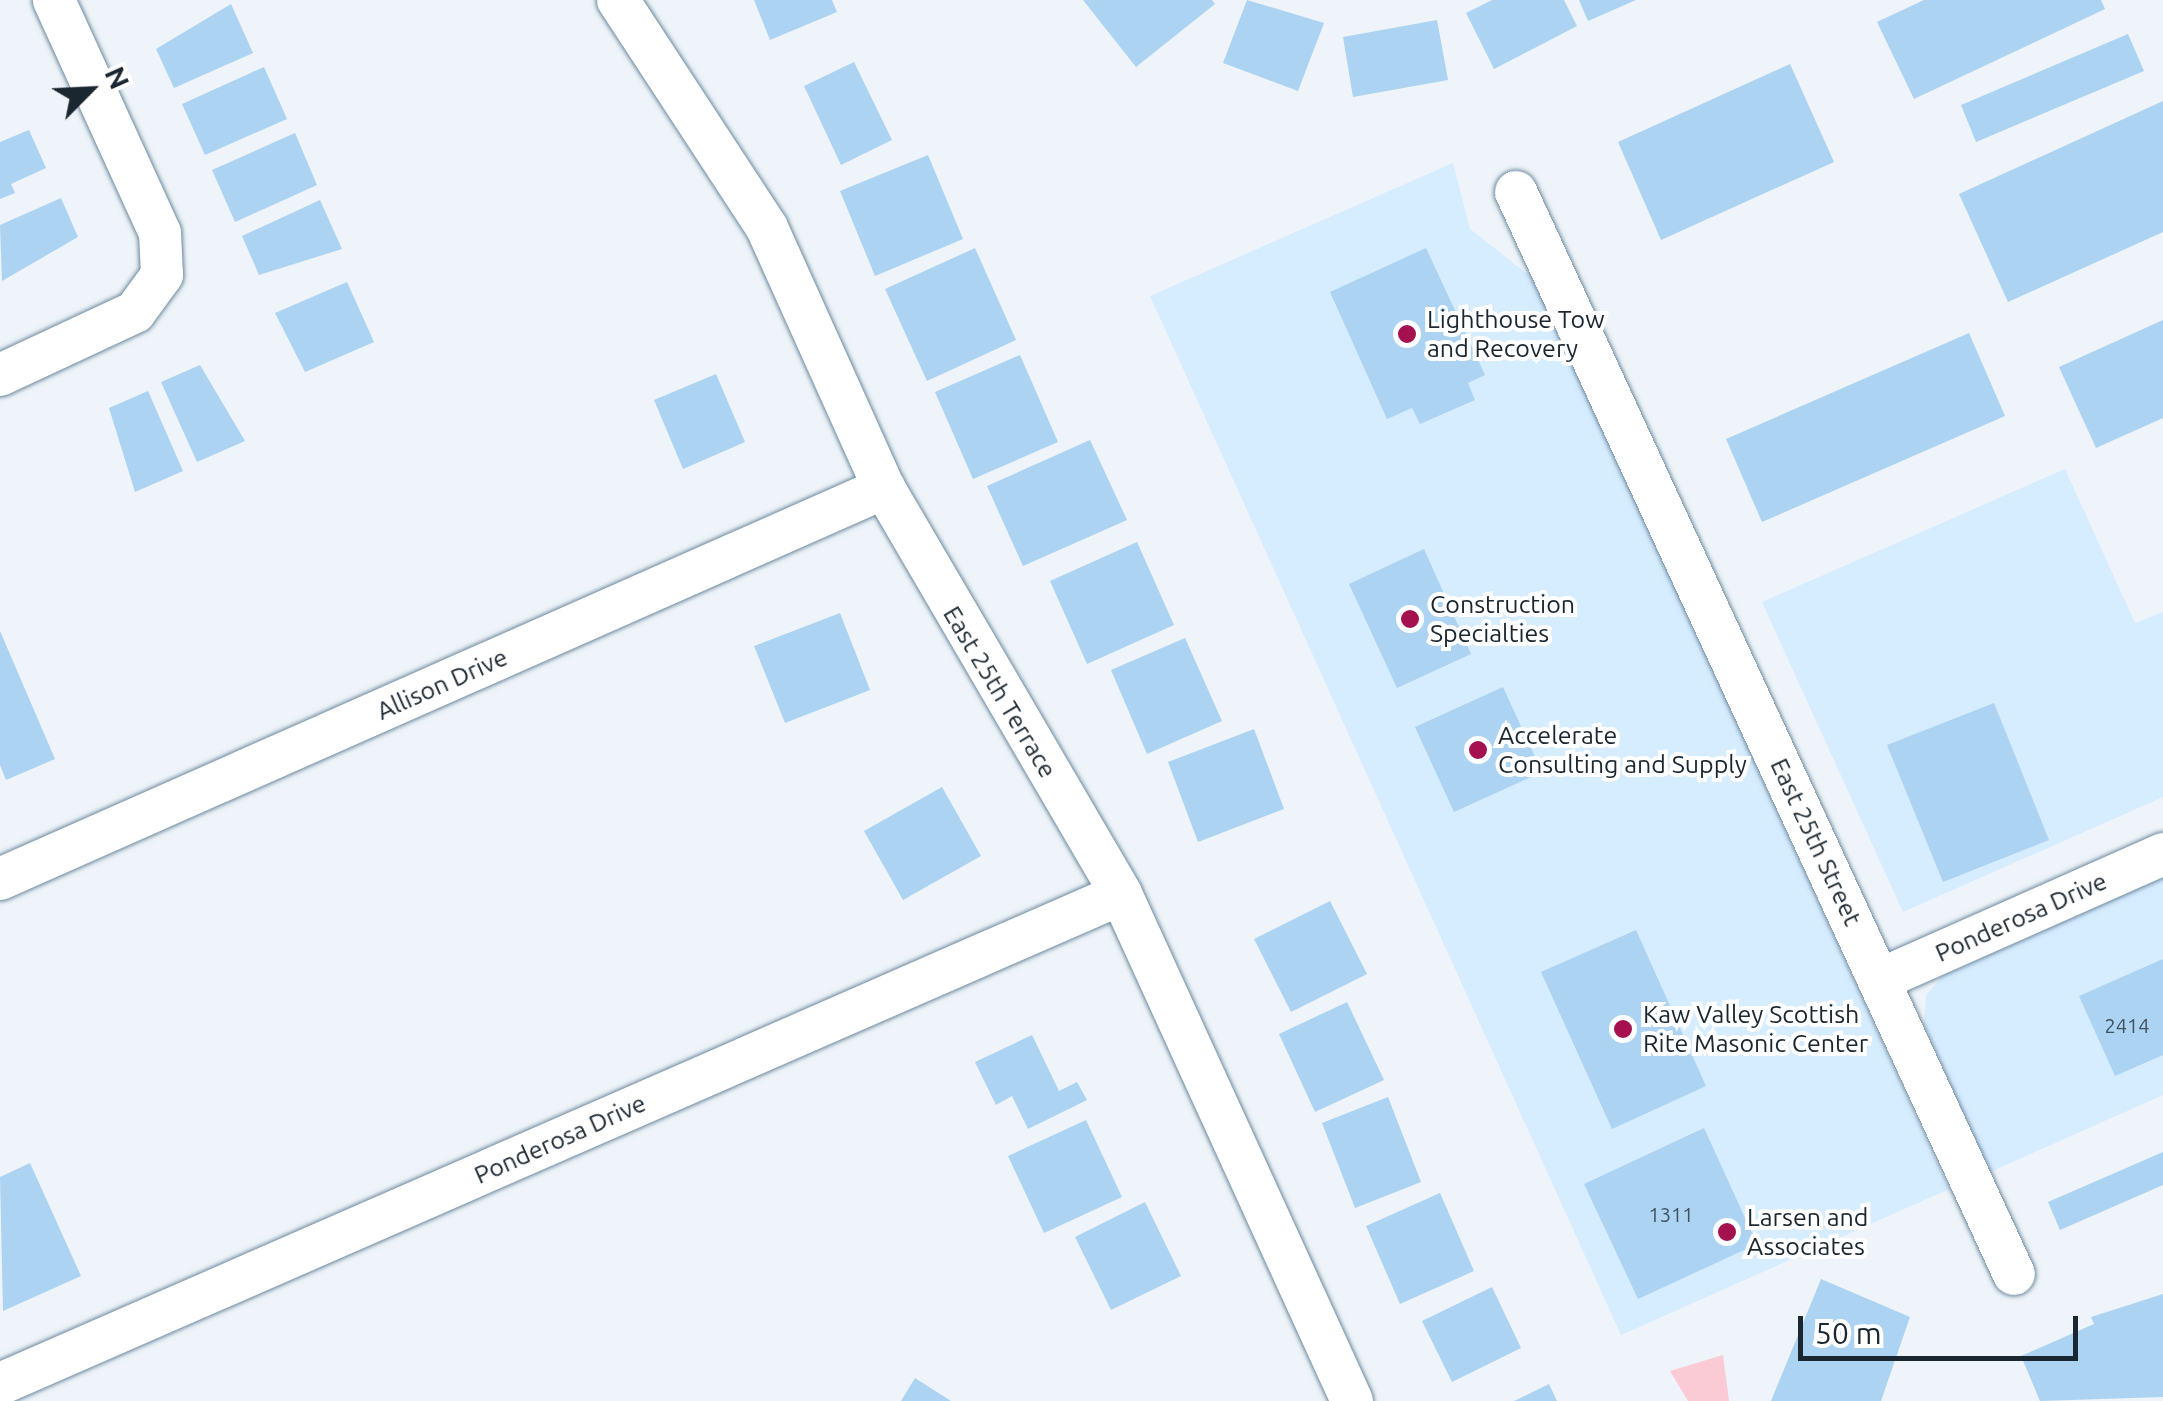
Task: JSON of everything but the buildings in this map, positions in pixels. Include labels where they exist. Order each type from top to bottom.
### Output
[{"type":"street","points":[[0,375],[135,312],[162,275],[160,232],[54,0]]},
{"type":"street","name":"East 25th Terrace","points":[[618,0],[767,228],[884,488],[1120,894],[1352,1401]]},
{"type":"street","name":"East 25th Street","points":[[1516,192],[2014,1274]]},
{"type":"street","name":"Allison Drive","points":[[0,879],[884,488]]},
{"type":"street","name":"Ponderosa Drive","points":[[1879,980],[2163,854]]},
{"type":"street","name":"Ponderosa Drive","points":[[0,1384],[1120,894]]},
{"type":"shaded area","points":[[1453,163],[1470,229],[1535,280],[1949,1189],[1621,1335],[1150,296]]},
{"type":"shaded area","points":[[2065,469],[2135,623],[2163,612],[2163,797],[1903,912],[1762,602]]},
{"type":"shaded area","points":[[2163,877],[2163,1095],[1990,1172],[1924,1024],[1926,995],[1943,976]]},
{"type":"shaded area","points":[[1723,1355],[1729,1401],[1688,1401],[1670,1371]]},
{"type":"place","name":"Lighthouse Tow and Recovery","points":[[1407,334]]},
{"type":"place","name":"Construction Specialties","points":[[1410,619]]},
{"type":"place","name":"Accelerate Consulting and Supply","points":[[1478,750]]},
{"type":"place","name":"Kaw Valley Scottish Rite Masonic Center","points":[[1623,1029]]},
{"type":"place","name":"Larsen and Associates","points":[[1727,1232]]}]
